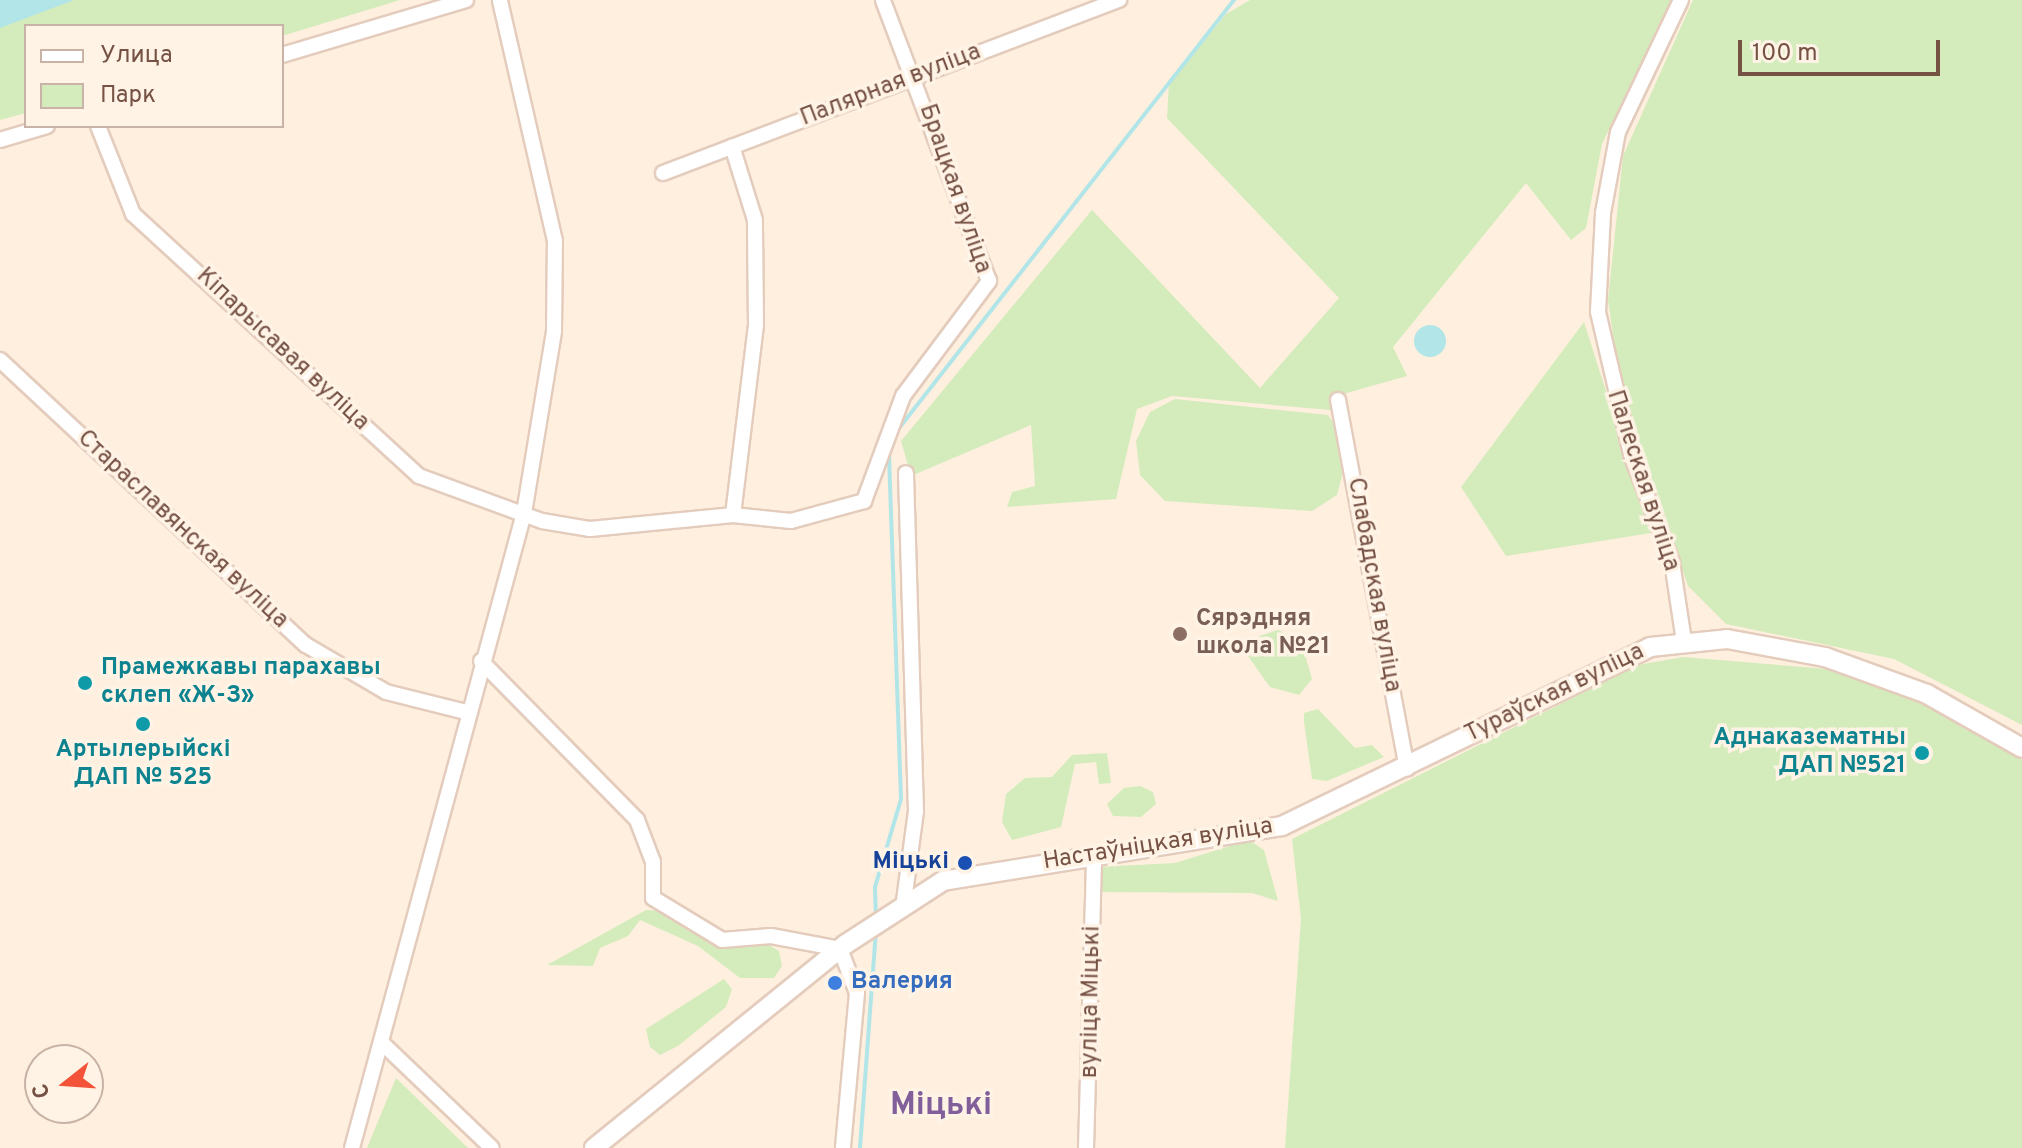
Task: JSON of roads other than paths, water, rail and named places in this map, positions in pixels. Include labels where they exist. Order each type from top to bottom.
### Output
[{"type":"street","points":[[284,54],[466,0]]},
{"type":"street","points":[[352,1148],[466,712],[524,513],[554,331],[555,241],[500,0]]},
{"type":"street","name":"Брацкая вуліца","points":[[733,515],[791,521],[864,501],[903,396],[989,281],[883,0]]},
{"type":"street","name":"Палярная вуліца","points":[[663,173],[1119,0]]},
{"type":"street","name":"Палеская вуліца","points":[[1681,0],[1618,132],[1603,213],[1598,312],[1626,439],[1672,562],[1684,641]]},
{"type":"street","points":[[0,140],[40,128]]},
{"type":"street","name":"Кіпарысавая вуліца","points":[[99,128],[133,214],[419,476],[524,513],[590,529],[733,515]]},
{"type":"street","points":[[732,146],[755,220],[756,309],[733,515]]},
{"type":"street","name":"Стараславянская вуліца","points":[[0,360],[306,645],[386,692],[466,712]]},
{"type":"street","name":"Слабадская вуліца","points":[[1338,400],[1407,769]]},
{"type":"street","points":[[904,901],[916,811],[906,473]]},
{"type":"street","name":"Тураўская вуліца","points":[[1407,769],[1619,657],[1684,641],[1765,644],[1885,676],[2022,748]]},
{"type":"street","points":[[481,661],[637,820],[653,862],[653,898],[722,940],[771,936],[843,946]]},
{"type":"street","name":"Настаўніцкая вуліца","points":[[843,946],[904,901],[968,875],[1282,826],[1407,769]]},
{"type":"street","name":"вуліца Міцькі","points":[[1086,1148],[1094,855]]},
{"type":"street","points":[[594,1148],[843,946]]},
{"type":"street","points":[[843,946],[857,993],[843,1148]]},
{"type":"street","points":[[381,1042],[492,1148]]},
{"type":"water","points":[[0,0],[74,0],[0,28]]},
{"type":"water","points":[[1430,325],[1441,330],[1446,341],[1441,352],[1430,357],[1419,352],[1414,341],[1419,330]]},
{"type":"waterway","points":[[896,432],[1234,0]]},
{"type":"waterway","points":[[876,918],[875,887],[901,799],[889,451]]},
{"type":"waterway","points":[[860,1148],[876,931]]},
{"type":"place","name":"Сярэдняя школа №21","points":[[1180,634]]},
{"type":"place","name":"Прамежкавы парахавы склеп «Ж-З»","points":[[85,683]]},
{"type":"place","name":"Артылерыйскі ДАП № 525","points":[[143,724]]},
{"type":"place","name":"Аднаказематны ДАП №521","points":[[1922,753]]},
{"type":"place","name":"Міцькі","points":[[965,863]]},
{"type":"place","name":"Валерия","points":[[835,983]]},
{"type":"district","name":"Міцькі","points":[[941,1106]]}]
